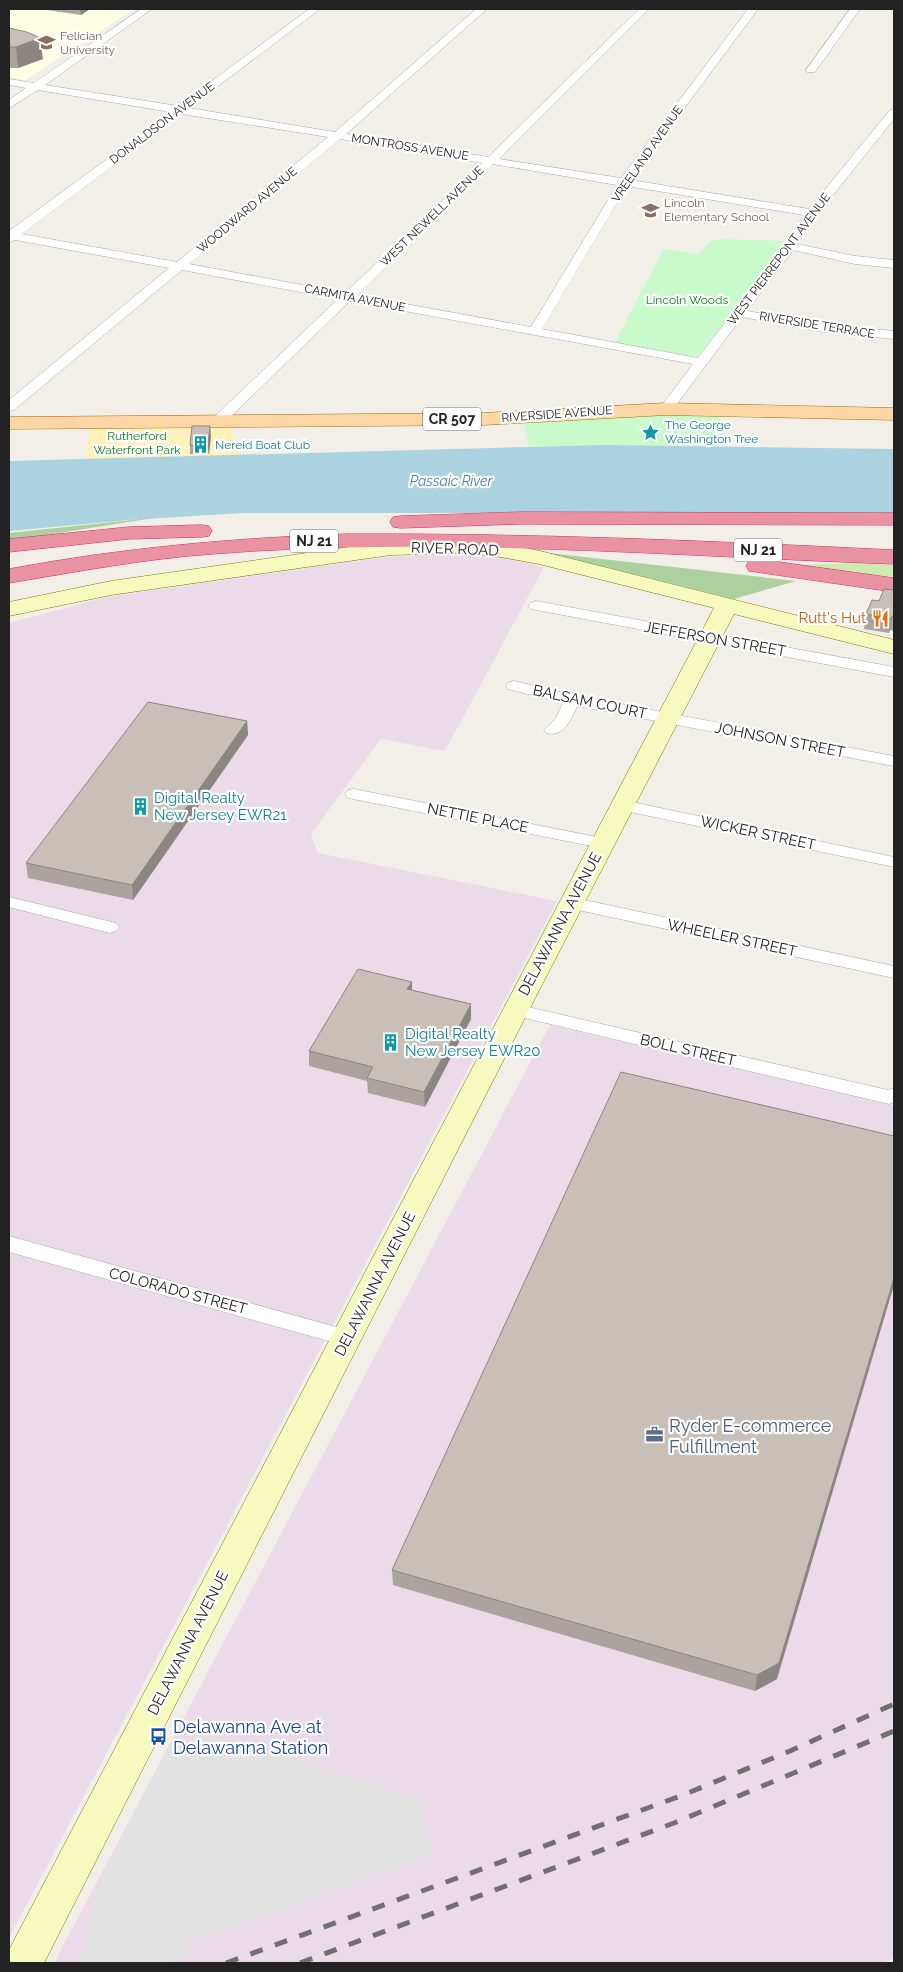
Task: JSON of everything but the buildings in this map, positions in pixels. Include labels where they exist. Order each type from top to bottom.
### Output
[{"type":"highway","points":[[338,526],[476,519],[894,519]]},
{"type":"highway","name":"NJ 21","points":[[9,561],[138,540],[247,530],[338,526],[545,526],[894,542]]},
{"type":"highway","points":[[9,546],[129,533],[247,530]]},
{"type":"highway","name":"NJ 21","points":[[9,576],[161,552],[264,544],[432,539],[894,556]]},
{"type":"highway","points":[[622,545],[670,555],[894,584]]},
{"type":"main road","name":"RIVERSIDE AVENUE","points":[[9,423],[483,419],[666,408],[894,414]]},
{"type":"street","points":[[9,105],[147,9]]},
{"type":"street","name":"DONALDSON AVENUE","points":[[10,236],[315,9]]},
{"type":"street","name":"WOODWARD AVENUE","points":[[9,407],[338,135],[482,9]]},
{"type":"street","name":"WEST NEWELL AVENUE","points":[[218,421],[491,160],[644,9]]},
{"type":"street","name":"VREELAND AVENUE","points":[[534,332],[624,182],[753,9]]},
{"type":"street","points":[[812,70],[855,9]]},
{"type":"street","name":"MONTROSS AVENUE","points":[[9,82],[812,213]]},
{"type":"street","name":"WEST PIERREPONT AVENUE","points":[[666,408],[790,246],[812,213],[894,112]]},
{"type":"street","name":"CARMITA AVENUE","points":[[10,236],[701,362]]},
{"type":"street","points":[[790,246],[855,260],[894,264]]},
{"type":"street","name":"RIVERSIDE TERRACE","points":[[739,313],[823,328],[894,335]]},
{"type":"street","name":"RIVER ROAD","points":[[9,609],[111,588],[340,555],[408,547],[460,546],[503,550],[561,563],[894,647]]},
{"type":"street","name":"DELAWANNA AVENUE","points":[[23,1963],[570,903],[727,605]]},
{"type":"street","name":"JEFFERSON STREET","points":[[536,606],[894,672]]},
{"type":"street","name":"BALSAM COURT","points":[[514,686],[572,700],[667,718]]},
{"type":"street","points":[[552,730],[564,720],[572,700]]},
{"type":"street","name":"JOHNSON STREET","points":[[667,718],[894,761]]},
{"type":"street","name":"NETTIE PLACE","points":[[354,794],[602,843]]},
{"type":"street","name":"WICKER STREET","points":[[622,805],[894,862]]},
{"type":"street","points":[[9,902],[110,926]]},
{"type":"street","name":"WHEELER STREET","points":[[570,903],[894,972]]},
{"type":"street","name":"BOLL STREET","points":[[515,1010],[861,1091],[889,1097],[894,1096]]},
{"type":"street","name":"COLORADO STREET","points":[[9,1244],[347,1338]]},
{"type":"shaded area","name":"Felician University","points":[[9,9],[134,9],[25,80],[9,77]]},
{"type":"shaded area","points":[[452,553],[500,557],[544,567],[445,751],[381,739],[311,834],[318,853],[557,901],[9,1938],[9,623],[107,597],[385,557]]},
{"type":"shaded area","points":[[550,1025],[894,1105],[894,1958],[882,1963],[54,1963]]},
{"type":"shaded area","points":[[200,1729],[428,1802],[420,1818],[436,1854],[185,1944],[188,1956],[165,1963],[79,1963],[85,1948],[95,1892],[170,1743],[190,1750]]},
{"type":"green space","name":"Lincoln Woods","points":[[720,239],[790,241],[787,248],[697,357],[615,343],[663,249],[699,254],[710,241]]},
{"type":"green space","points":[[724,412],[708,446],[529,446],[523,420]]},
{"type":"green space","points":[[160,517],[9,541],[9,533]]},
{"type":"green space","points":[[549,553],[796,581],[734,599]]},
{"type":"green space","points":[[858,563],[894,565],[894,577],[790,565]]},
{"type":"sand","name":"Rutherford Waterfront Park","points":[[228,421],[244,461],[84,465],[91,425]]},
{"type":"water","name":"Passaic River","points":[[603,445],[894,449],[894,513],[242,513],[129,520],[9,531],[9,461]]},
{"type":"railway","points":[[226,1963],[683,1795],[790,1751],[894,1704]]},
{"type":"railway","points":[[300,1963],[674,1823],[894,1731]]},
{"type":"place","name":"Felician University","points":[[46,43]]},
{"type":"place","name":"Lincoln Elementary School","points":[[650,210]]},
{"type":"place","name":"The George Washington Tree","points":[[651,432]]},
{"type":"place","name":"Nereid Boat Club","points":[[201,445]]},
{"type":"place","name":"Rutt's Hut","points":[[880,618]]},
{"type":"place","name":"Digital Realty New Jersey EWR21","points":[[140,807]]},
{"type":"place","name":"Digital Realty New Jersey EWR20","points":[[391,1043]]},
{"type":"place","name":"Ryder E-commerce Fulfillment","points":[[655,1435]]},
{"type":"place","name":"Delawanna Ave at Delawanna Station","points":[[159,1736]]}]
